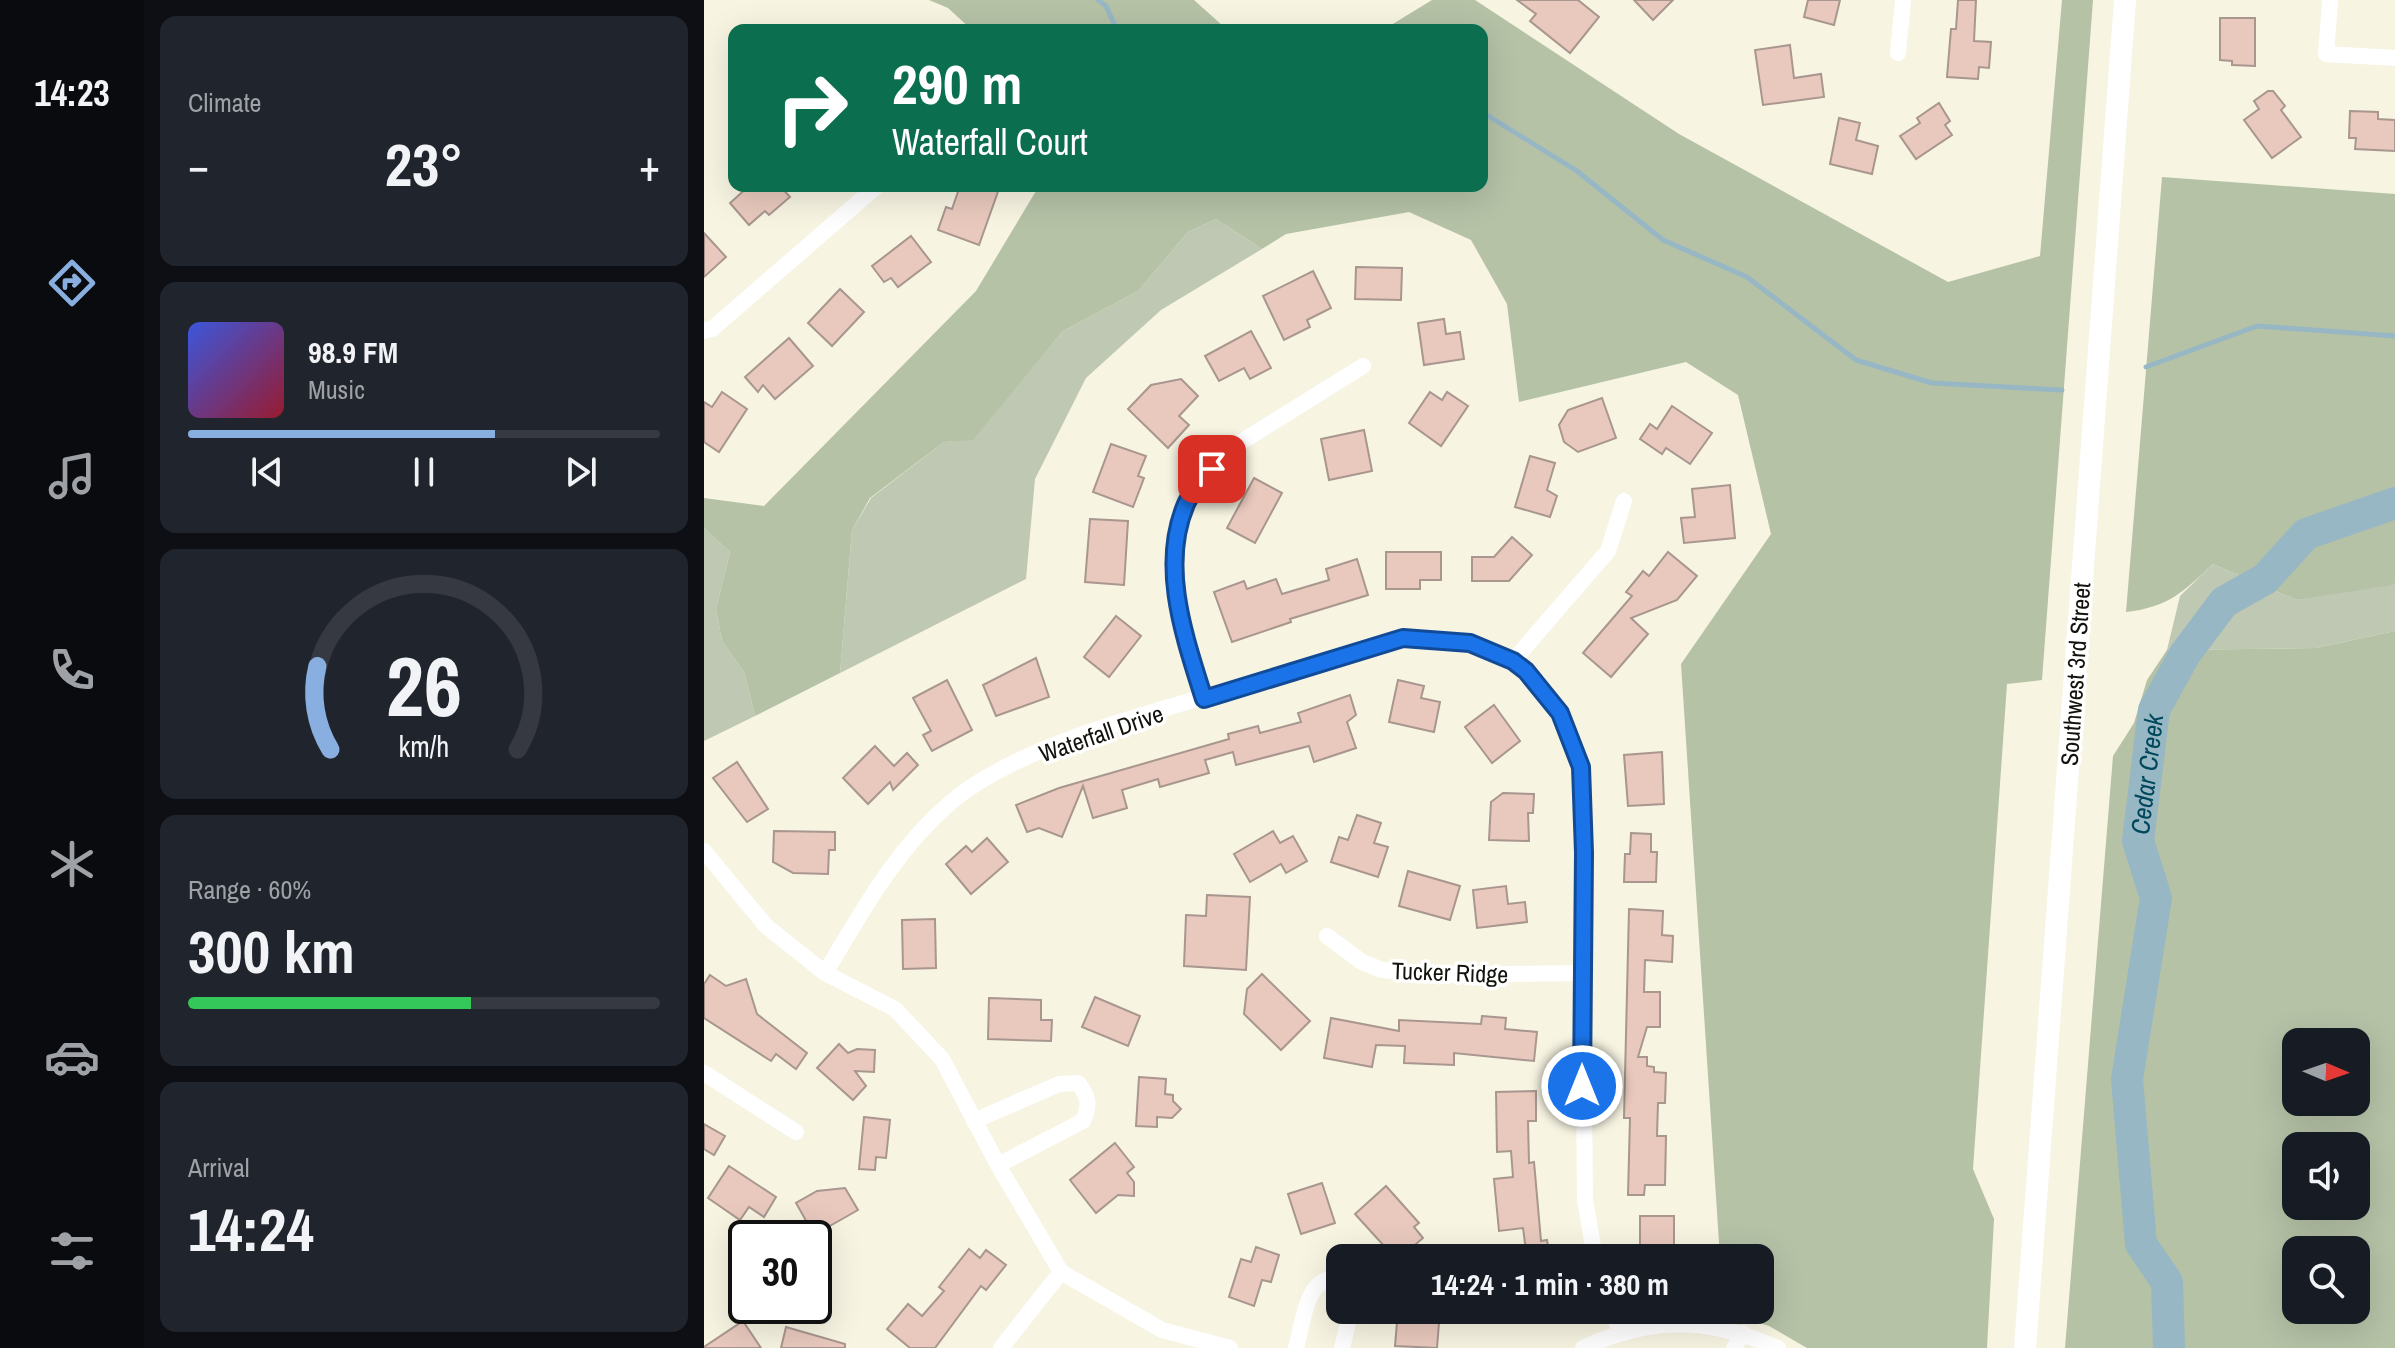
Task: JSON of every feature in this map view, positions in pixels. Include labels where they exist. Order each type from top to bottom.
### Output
[{"type":"main road","name":"Southwest 3rd Street","points":[[2025,1348],[2125,0]]},
{"type":"street","points":[[1898,53],[1903,0]]},
{"type":"street","points":[[2330,0],[2326,54],[2395,58]]},
{"type":"street","points":[[704,331],[712,329],[870,192]]},
{"type":"street","points":[[1204,699],[1185,637],[1172,568],[1186,504],[1225,452],[1363,366]]},
{"type":"street","points":[[1513,661],[1608,551],[1624,501]]},
{"type":"street","name":"Waterfall Drive","points":[[825,973],[893,862],[951,802],[1012,764],[1084,735],[1403,638],[1470,643],[1513,661],[1526,671],[1560,713],[1581,767],[1585,1200],[1593,1244]]},
{"type":"street","points":[[704,851],[766,926],[825,973],[895,1009],[942,1059],[998,1165],[1061,1272],[1162,1330],[1230,1348]]},
{"type":"street","name":"Tucker Ridge","points":[[1327,936],[1362,962],[1382,970],[1442,975],[1583,973]]},
{"type":"street","points":[[704,1073],[796,1132]]},
{"type":"street","points":[[974,1121],[1059,1084],[1078,1083],[1086,1094],[1089,1107],[1083,1121],[998,1165]]},
{"type":"street","points":[[1001,1348],[1061,1272]]},
{"type":"street","points":[[1296,1348],[1314,1287],[1326,1280]]},
{"type":"street","points":[[1583,1348],[1620,1331],[1688,1322],[1738,1340],[1778,1348]]},
{"type":"street","points":[[1342,1348],[1348,1324]]},
{"type":"street","points":[[1617,1324],[1620,1331]]},
{"type":"green space","points":[[929,0],[1194,0],[1221,24],[965,24],[948,8]]},
{"type":"green space","points":[[1432,0],[1475,0],[1679,134],[1948,282],[2040,256],[2062,0],[2093,0],[2042,680],[2007,684],[1973,1169],[1994,1219],[1987,1348],[1807,1348],[1762,1324],[1774,1324],[1774,1244],[1719,1244],[1681,664],[1771,534],[1738,395],[1686,362],[1519,402],[1507,304],[1471,240],[1409,212],[1286,234],[1262,249],[1216,219],[1188,232],[1138,291],[1063,331],[973,440],[944,442],[870,498],[852,530],[840,673],[755,716],[744,672],[722,641],[716,609],[730,552],[704,528],[704,498],[764,506],[976,291],[1035,192],[1488,192],[1488,24],[1393,24]]},
{"type":"green space","points":[[2162,177],[2395,194],[2395,583],[2392,585],[2297,600],[2213,564],[2193,583],[2165,602],[2126,612]]},
{"type":"green space","points":[[1216,219],[1262,249],[1161,310],[1086,378],[1035,479],[1026,579],[840,673],[852,530],[871,498],[944,442],[973,439],[1063,331],[1138,291],[1188,232]]},
{"type":"green space","points":[[704,528],[730,552],[716,609],[722,641],[744,672],[755,716],[704,741]]},
{"type":"green space","points":[[2213,564],[2297,600],[2395,583],[2395,631],[2316,648],[2167,650],[2180,596]]},
{"type":"green space","points":[[2395,631],[2395,1348],[2065,1348],[2113,756],[2134,723],[2147,680],[2167,650],[2316,648]]},
{"type":"building","points":[[1517,0],[1578,0],[1599,17],[1570,53],[1530,21],[1536,14]]},
{"type":"building","points":[[1634,0],[1673,0],[1653,20]]},
{"type":"building","points":[[1808,0],[1840,0],[1834,25],[1804,17]]},
{"type":"building","points":[[1958,0],[1976,0],[1974,41],[1991,42],[1989,68],[1979,67],[1978,79],[1947,77],[1951,29],[1956,29]]},
{"type":"building","points":[[2220,18],[2255,18],[2255,66],[2232,65],[2232,61],[2220,60]]},
{"type":"building","points":[[1790,45],[1794,78],[1821,74],[1824,97],[1763,105],[1755,50]]},
{"type":"building","points":[[2273,91],[2285,106],[2281,110],[2301,137],[2272,158],[2244,120],[2259,109],[2254,101]]},
{"type":"building","points":[[1939,103],[1950,121],[1945,125],[1952,135],[1916,159],[1900,136],[1920,123],[1917,118]]},
{"type":"building","points":[[2350,111],[2378,112],[2378,119],[2395,120],[2395,151],[2355,149],[2356,138],[2349,138]]},
{"type":"building","points":[[1839,118],[1860,123],[1856,140],[1878,146],[1872,174],[1830,164]]},
{"type":"building","points":[[742,192],[785,192],[790,197],[769,215],[765,211],[749,225],[730,203]]},
{"type":"building","points":[[958,192],[998,192],[979,245],[938,230],[946,207],[952,209]]},
{"type":"building","points":[[704,233],[726,257],[704,277]]},
{"type":"building","points":[[911,236],[931,262],[898,287],[891,278],[884,282],[872,266]]},
{"type":"building","points":[[1356,267],[1402,268],[1401,300],[1355,299]]},
{"type":"building","points":[[1313,271],[1331,308],[1307,320],[1310,327],[1284,340],[1263,296]]},
{"type":"building","points":[[840,289],[864,312],[832,346],[808,323]]},
{"type":"building","points":[[1444,319],[1446,334],[1460,332],[1464,359],[1424,365],[1418,323]]},
{"type":"building","points":[[1251,331],[1271,368],[1250,379],[1244,368],[1219,381],[1205,356]]},
{"type":"building","points":[[789,338],[813,366],[775,399],[763,385],[758,392],[745,377]]},
{"type":"building","points":[[1181,379],[1198,396],[1179,416],[1189,425],[1168,448],[1128,409],[1151,385]]},
{"type":"building","points":[[722,392],[747,409],[719,452],[704,442],[704,402],[712,407]]},
{"type":"building","points":[[1430,392],[1442,400],[1447,392],[1468,406],[1441,446],[1409,423]]},
{"type":"building","points":[[1602,398],[1616,438],[1578,452],[1564,442],[1559,425],[1568,410]]},
{"type":"building","points":[[1672,406],[1712,433],[1690,464],[1666,448],[1662,454],[1640,439],[1650,424],[1657,429]]},
{"type":"building","points":[[1364,430],[1372,471],[1329,480],[1321,439]]},
{"type":"building","points":[[1111,444],[1146,456],[1138,476],[1144,478],[1133,507],[1093,492]]},
{"type":"building","points":[[1530,456],[1555,463],[1547,490],[1557,496],[1550,517],[1515,507]]},
{"type":"building","points":[[1254,478],[1282,493],[1255,543],[1227,528]]},
{"type":"building","points":[[1730,485],[1735,538],[1684,543],[1681,518],[1695,517],[1692,489]]},
{"type":"building","points":[[1090,519],[1128,521],[1124,585],[1085,582]]},
{"type":"building","points":[[1512,537],[1532,555],[1509,581],[1472,581],[1472,557],[1494,557]]},
{"type":"building","points":[[1386,552],[1441,552],[1441,580],[1420,580],[1420,589],[1386,589]]},
{"type":"building","points":[[1668,552],[1697,576],[1677,600],[1631,618],[1648,634],[1611,677],[1583,653],[1632,596],[1626,592],[1643,571],[1649,576]]},
{"type":"building","points":[[1357,559],[1368,595],[1290,619],[1291,622],[1232,642],[1214,592],[1244,581],[1247,589],[1276,579],[1282,594],[1329,580],[1326,569]]},
{"type":"building","points":[[1116,616],[1141,636],[1109,677],[1084,657]]},
{"type":"building","points":[[1036,658],[1049,697],[996,716],[983,685]]},
{"type":"building","points":[[947,680],[972,730],[932,751],[923,735],[931,731],[913,698]]},
{"type":"building","points":[[1398,680],[1424,686],[1421,698],[1440,702],[1434,732],[1389,722]]},
{"type":"building","points":[[1350,695],[1356,715],[1347,722],[1356,748],[1314,762],[1309,746],[1236,765],[1233,752],[1205,760],[1209,773],[1160,787],[1158,779],[1122,790],[1127,808],[1093,818],[1083,786],[1062,837],[1039,828],[1027,832],[1016,805],[1059,788],[1229,739],[1228,734],[1258,726],[1260,733],[1301,722],[1298,713]]},
{"type":"building","points":[[1494,705],[1520,741],[1492,763],[1465,727]]},
{"type":"building","points":[[875,746],[894,766],[907,753],[918,765],[893,790],[890,782],[868,804],[843,778]]},
{"type":"building","points":[[1662,752],[1664,804],[1628,806],[1624,755]]},
{"type":"building","points":[[737,762],[768,809],[747,822],[713,778]]},
{"type":"building","points":[[1503,793],[1534,794],[1533,813],[1528,813],[1529,841],[1489,840],[1491,802]]},
{"type":"building","points":[[1357,815],[1381,823],[1374,843],[1388,847],[1378,877],[1331,862],[1339,837],[1348,840]]},
{"type":"building","points":[[774,831],[835,832],[835,850],[829,850],[828,874],[793,873],[773,862]]},
{"type":"building","points":[[1273,831],[1280,843],[1293,836],[1307,861],[1286,873],[1281,864],[1250,882],[1234,854]]},
{"type":"building","points":[[1631,833],[1651,834],[1651,852],[1657,852],[1656,882],[1624,882],[1625,854],[1630,854]]},
{"type":"building","points":[[987,838],[1008,862],[971,894],[946,864],[966,846],[972,852]]},
{"type":"building","points":[[1408,871],[1460,886],[1450,920],[1399,906]]},
{"type":"building","points":[[1506,886],[1508,904],[1525,902],[1527,922],[1477,928],[1473,890]]},
{"type":"building","points":[[1207,895],[1250,897],[1246,970],[1184,966],[1186,915],[1206,916]]},
{"type":"building","points":[[1629,909],[1663,911],[1662,935],[1673,936],[1672,962],[1645,960],[1644,992],[1660,992],[1660,1027],[1647,1027],[1638,1057],[1647,1057],[1647,1066],[1654,1067],[1654,1072],[1666,1073],[1665,1103],[1658,1103],[1657,1136],[1666,1136],[1665,1185],[1645,1185],[1644,1195],[1628,1195],[1630,1118],[1624,1118]]},
{"type":"building","points":[[935,919],[936,968],[903,969],[902,920]]},
{"type":"building","points":[[1262,974],[1310,1021],[1281,1050],[1244,1014],[1247,989]]},
{"type":"building","points":[[710,975],[726,986],[746,979],[757,1014],[807,1053],[796,1069],[776,1054],[771,1061],[704,1018],[704,984]]},
{"type":"building","points":[[1095,997],[1140,1016],[1128,1046],[1082,1027]]},
{"type":"building","points":[[989,998],[1041,1000],[1041,1020],[1052,1020],[1051,1041],[988,1039]]},
{"type":"building","points":[[1482,1016],[1506,1018],[1505,1029],[1537,1032],[1534,1061],[1454,1053],[1454,1065],[1404,1063],[1405,1046],[1376,1045],[1372,1067],[1324,1058],[1331,1018],[1399,1031],[1399,1020],[1481,1024]]},
{"type":"building","points":[[839,1044],[848,1053],[857,1049],[875,1050],[874,1072],[855,1071],[866,1086],[853,1100],[817,1068]]},
{"type":"building","points":[[1139,1077],[1166,1079],[1165,1094],[1173,1095],[1173,1101],[1181,1109],[1172,1118],[1157,1117],[1157,1127],[1136,1126]]},
{"type":"building","points":[[1536,1091],[1536,1121],[1528,1121],[1529,1163],[1534,1162],[1541,1241],[1547,1240],[1548,1244],[1525,1244],[1523,1228],[1499,1231],[1494,1179],[1513,1177],[1511,1151],[1497,1152],[1496,1092]]},
{"type":"building","points":[[864,1117],[890,1120],[886,1158],[876,1157],[875,1170],[859,1169]]},
{"type":"building","points":[[704,1124],[725,1136],[714,1155],[704,1149]]},
{"type":"building","points":[[1115,1143],[1134,1167],[1127,1173],[1134,1182],[1134,1196],[1118,1195],[1096,1213],[1070,1180]]},
{"type":"building","points":[[729,1166],[776,1197],[764,1217],[749,1207],[740,1220],[708,1198]]},
{"type":"building","points":[[1322,1183],[1335,1223],[1301,1234],[1288,1194]]},
{"type":"building","points":[[1386,1186],[1419,1223],[1414,1227],[1423,1238],[1416,1244],[1382,1244],[1355,1214]]},
{"type":"building","points":[[845,1188],[858,1210],[832,1225],[832,1220],[806,1220],[796,1203],[817,1191]]},
{"type":"building","points":[[1640,1216],[1674,1216],[1674,1244],[1640,1244]]},
{"type":"building","points":[[1256,1247],[1279,1255],[1271,1282],[1262,1280],[1254,1306],[1229,1297],[1241,1259],[1251,1262]]},
{"type":"building","points":[[969,1249],[980,1258],[986,1250],[1006,1265],[986,1290],[981,1286],[935,1348],[910,1348],[887,1329],[908,1304],[922,1316],[944,1291],[939,1287]]},
{"type":"building","points":[[738,1324],[745,1324],[761,1348],[704,1348]]},
{"type":"building","points":[[1397,1324],[1439,1324],[1437,1348],[1395,1346]]},
{"type":"building","points":[[786,1327],[845,1344],[845,1348],[781,1348]]},
{"type":"waterway","points":[[1098,0],[1106,6],[1114,24]]},
{"type":"waterway","points":[[1488,116],[1577,171],[1663,240],[1747,277],[1856,360],[1932,383],[2062,390]]},
{"type":"waterway","points":[[2146,367],[2257,326],[2395,336]]},
{"type":"waterway","name":"Cedar Creek","points":[[2169,1348],[2167,1282],[2141,1244],[2127,1079],[2156,898],[2138,841],[2154,710],[2185,654],[2224,602],[2265,579],[2306,534],[2395,503]]},
{"type":"route","points":[[1212,469],[1186,504],[1172,568],[1185,637],[1204,699],[1403,638],[1470,643],[1513,661],[1526,671],[1560,713],[1581,767],[1584,853],[1582,1086]]}]
